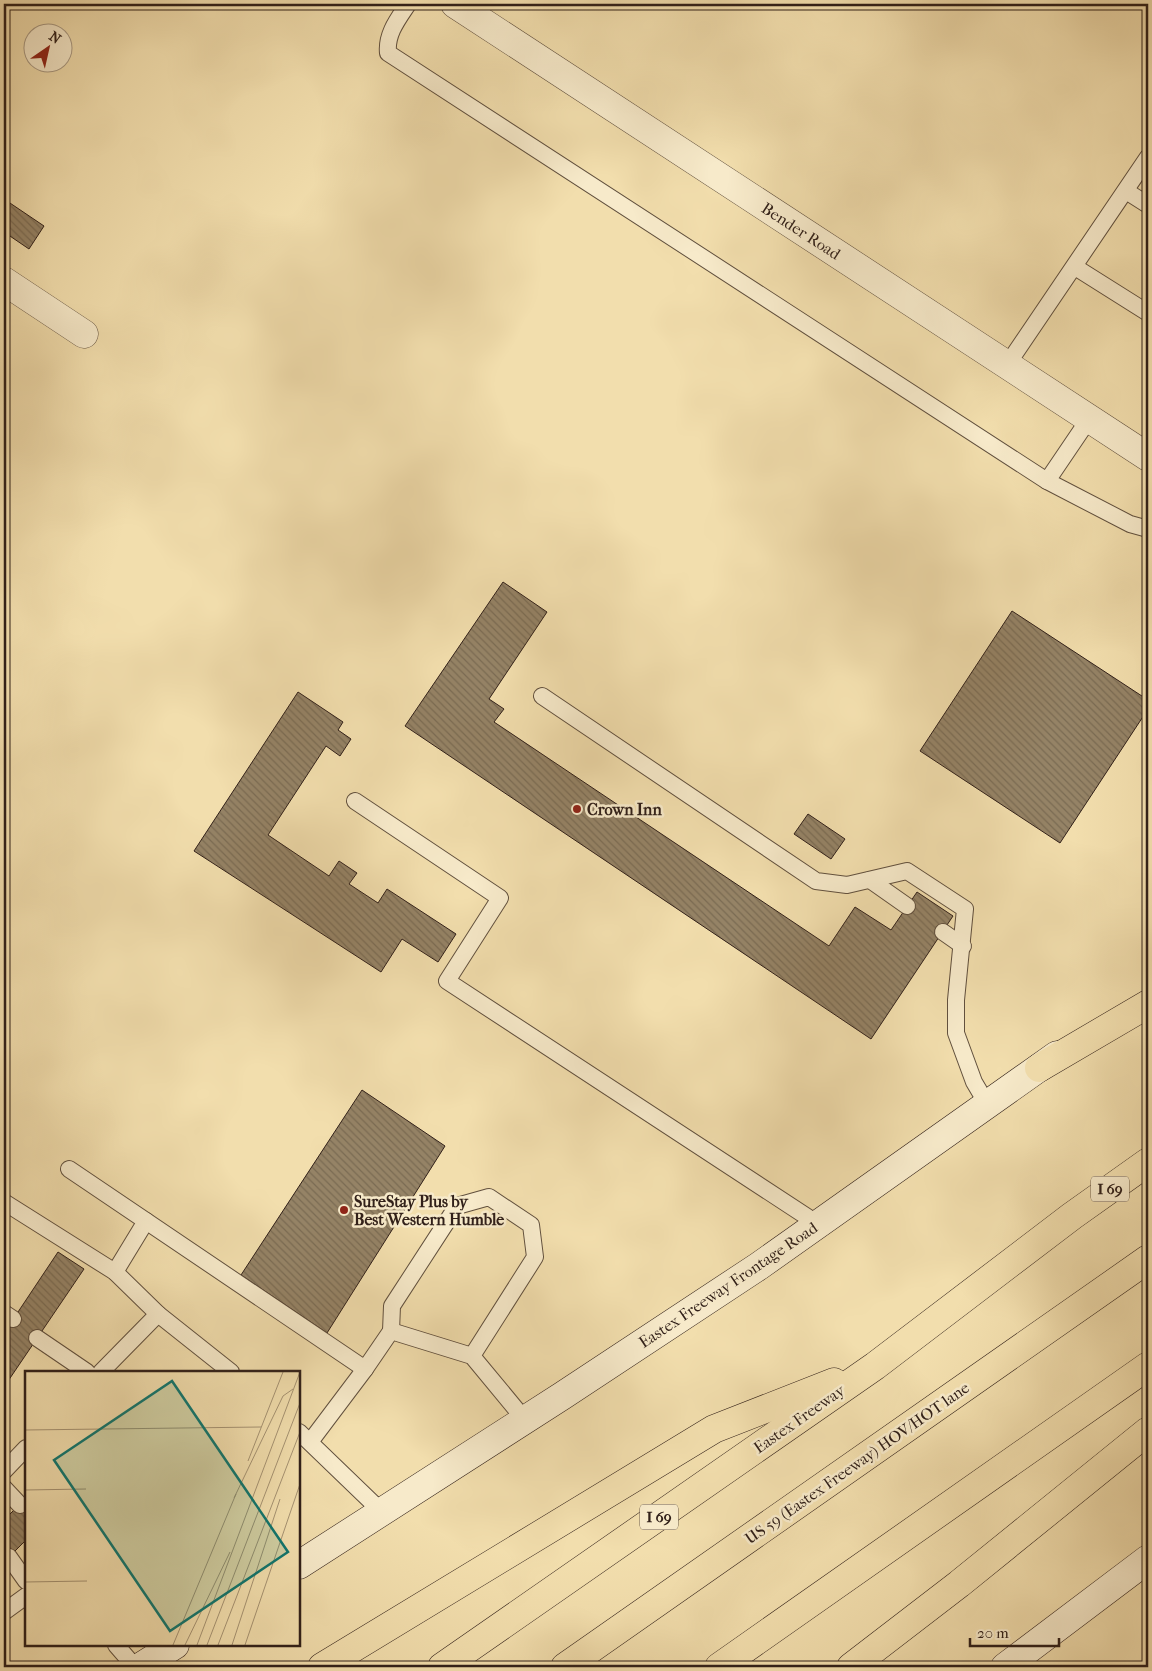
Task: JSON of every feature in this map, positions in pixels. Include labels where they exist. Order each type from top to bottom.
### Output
[{"type":"highway","points":[[1039,1068],[1148,1004]]},
{"type":"highway","name":"Eastex Freeway","points":[[442,1667],[875,1366],[1072,1216],[1148,1162]]},
{"type":"highway","name":"US 59 (Eastex Freeway) HOV/HOT lane","points":[[565,1667],[1148,1259]]},
{"type":"highway","points":[[322,1667],[714,1429],[875,1366]]},
{"type":"highway","points":[[719,1667],[1148,1366]]},
{"type":"highway","points":[[850,1667],[959,1584],[1148,1432]]},
{"type":"main road","name":"Bender Road","points":[[455,4],[1148,458]]},
{"type":"main road","points":[[4,282],[84,334]]},
{"type":"main road","name":"Eastex Freeway Frontage Road","points":[[300,1564],[525,1420],[751,1271],[1148,990]]},
{"type":"main road","points":[[1005,1667],[1148,1559]]},
{"type":"main road","points":[[140,1667],[173,1646]]},
{"type":"lane","points":[[408,4],[389,35],[388,53],[1047,481],[1130,524],[1148,529]]},
{"type":"lane","points":[[1007,365],[1148,157]]},
{"type":"lane","points":[[1126,191],[1148,205]]},
{"type":"lane","points":[[1075,267],[1148,313]]},
{"type":"lane","points":[[1047,481],[1089,419]]},
{"type":"lane","points":[[542,696],[816,880],[847,885],[907,871],[965,909],[963,946],[956,1000],[956,1033],[974,1082],[987,1104]]},
{"type":"lane","points":[[355,801],[500,898],[446,982],[818,1224]]},
{"type":"lane","points":[[870,880],[907,906]]},
{"type":"lane","points":[[942,932],[963,946]]},
{"type":"lane","points":[[68,1169],[365,1369]]},
{"type":"lane","points":[[382,1512],[304,1437],[365,1369],[391,1331],[392,1306],[457,1206],[489,1197],[531,1225],[535,1257],[472,1356]]},
{"type":"lane","points":[[4,1202],[115,1272],[158,1314],[230,1371]]},
{"type":"lane","points":[[115,1272],[146,1221]]},
{"type":"lane","points":[[102,1371],[158,1314]]},
{"type":"lane","points":[[391,1331],[472,1356],[525,1420]]},
{"type":"lane","points":[[37,1338],[86,1371]]},
{"type":"lane","points":[[4,1471],[25,1449]]},
{"type":"lane","points":[[4,1488],[20,1504]]},
{"type":"lane","points":[[9,1557],[25,1580]]},
{"type":"lane","points":[[4,1611],[25,1597]]},
{"type":"lane","points":[[117,1646],[135,1667]]},
{"type":"building","points":[[4,199],[44,226],[29,249],[4,232]]},
{"type":"building","name":"Crown Inn","points":[[503,582],[547,612],[489,699],[504,709],[494,722],[829,946],[855,907],[891,930],[917,892],[953,916],[871,1039],[405,726]]},
{"type":"building","points":[[1012,611],[1148,700],[1148,709],[1060,843],[920,751]]},
{"type":"building","points":[[298,692],[343,722],[338,730],[351,739],[340,756],[326,746],[268,835],[329,876],[339,861],[357,873],[349,884],[378,903],[387,889],[456,934],[438,962],[402,939],[381,972],[194,851]]},
{"type":"building","points":[[808,814],[845,839],[831,859],[794,834]]},
{"type":"building","name":"SureStay Plus by Best Western Humble","points":[[362,1090],[445,1146],[327,1333],[241,1275]]},
{"type":"building","points":[[58,1252],[84,1269],[4,1387],[4,1333]]},
{"type":"building","points":[[25,1499],[25,1541],[4,1562],[4,1520]]},
{"type":"place","name":"Crown Inn","points":[[577,809]]},
{"type":"place","name":"SureStay Plus by Best Western Humble","points":[[344,1210]]}]
